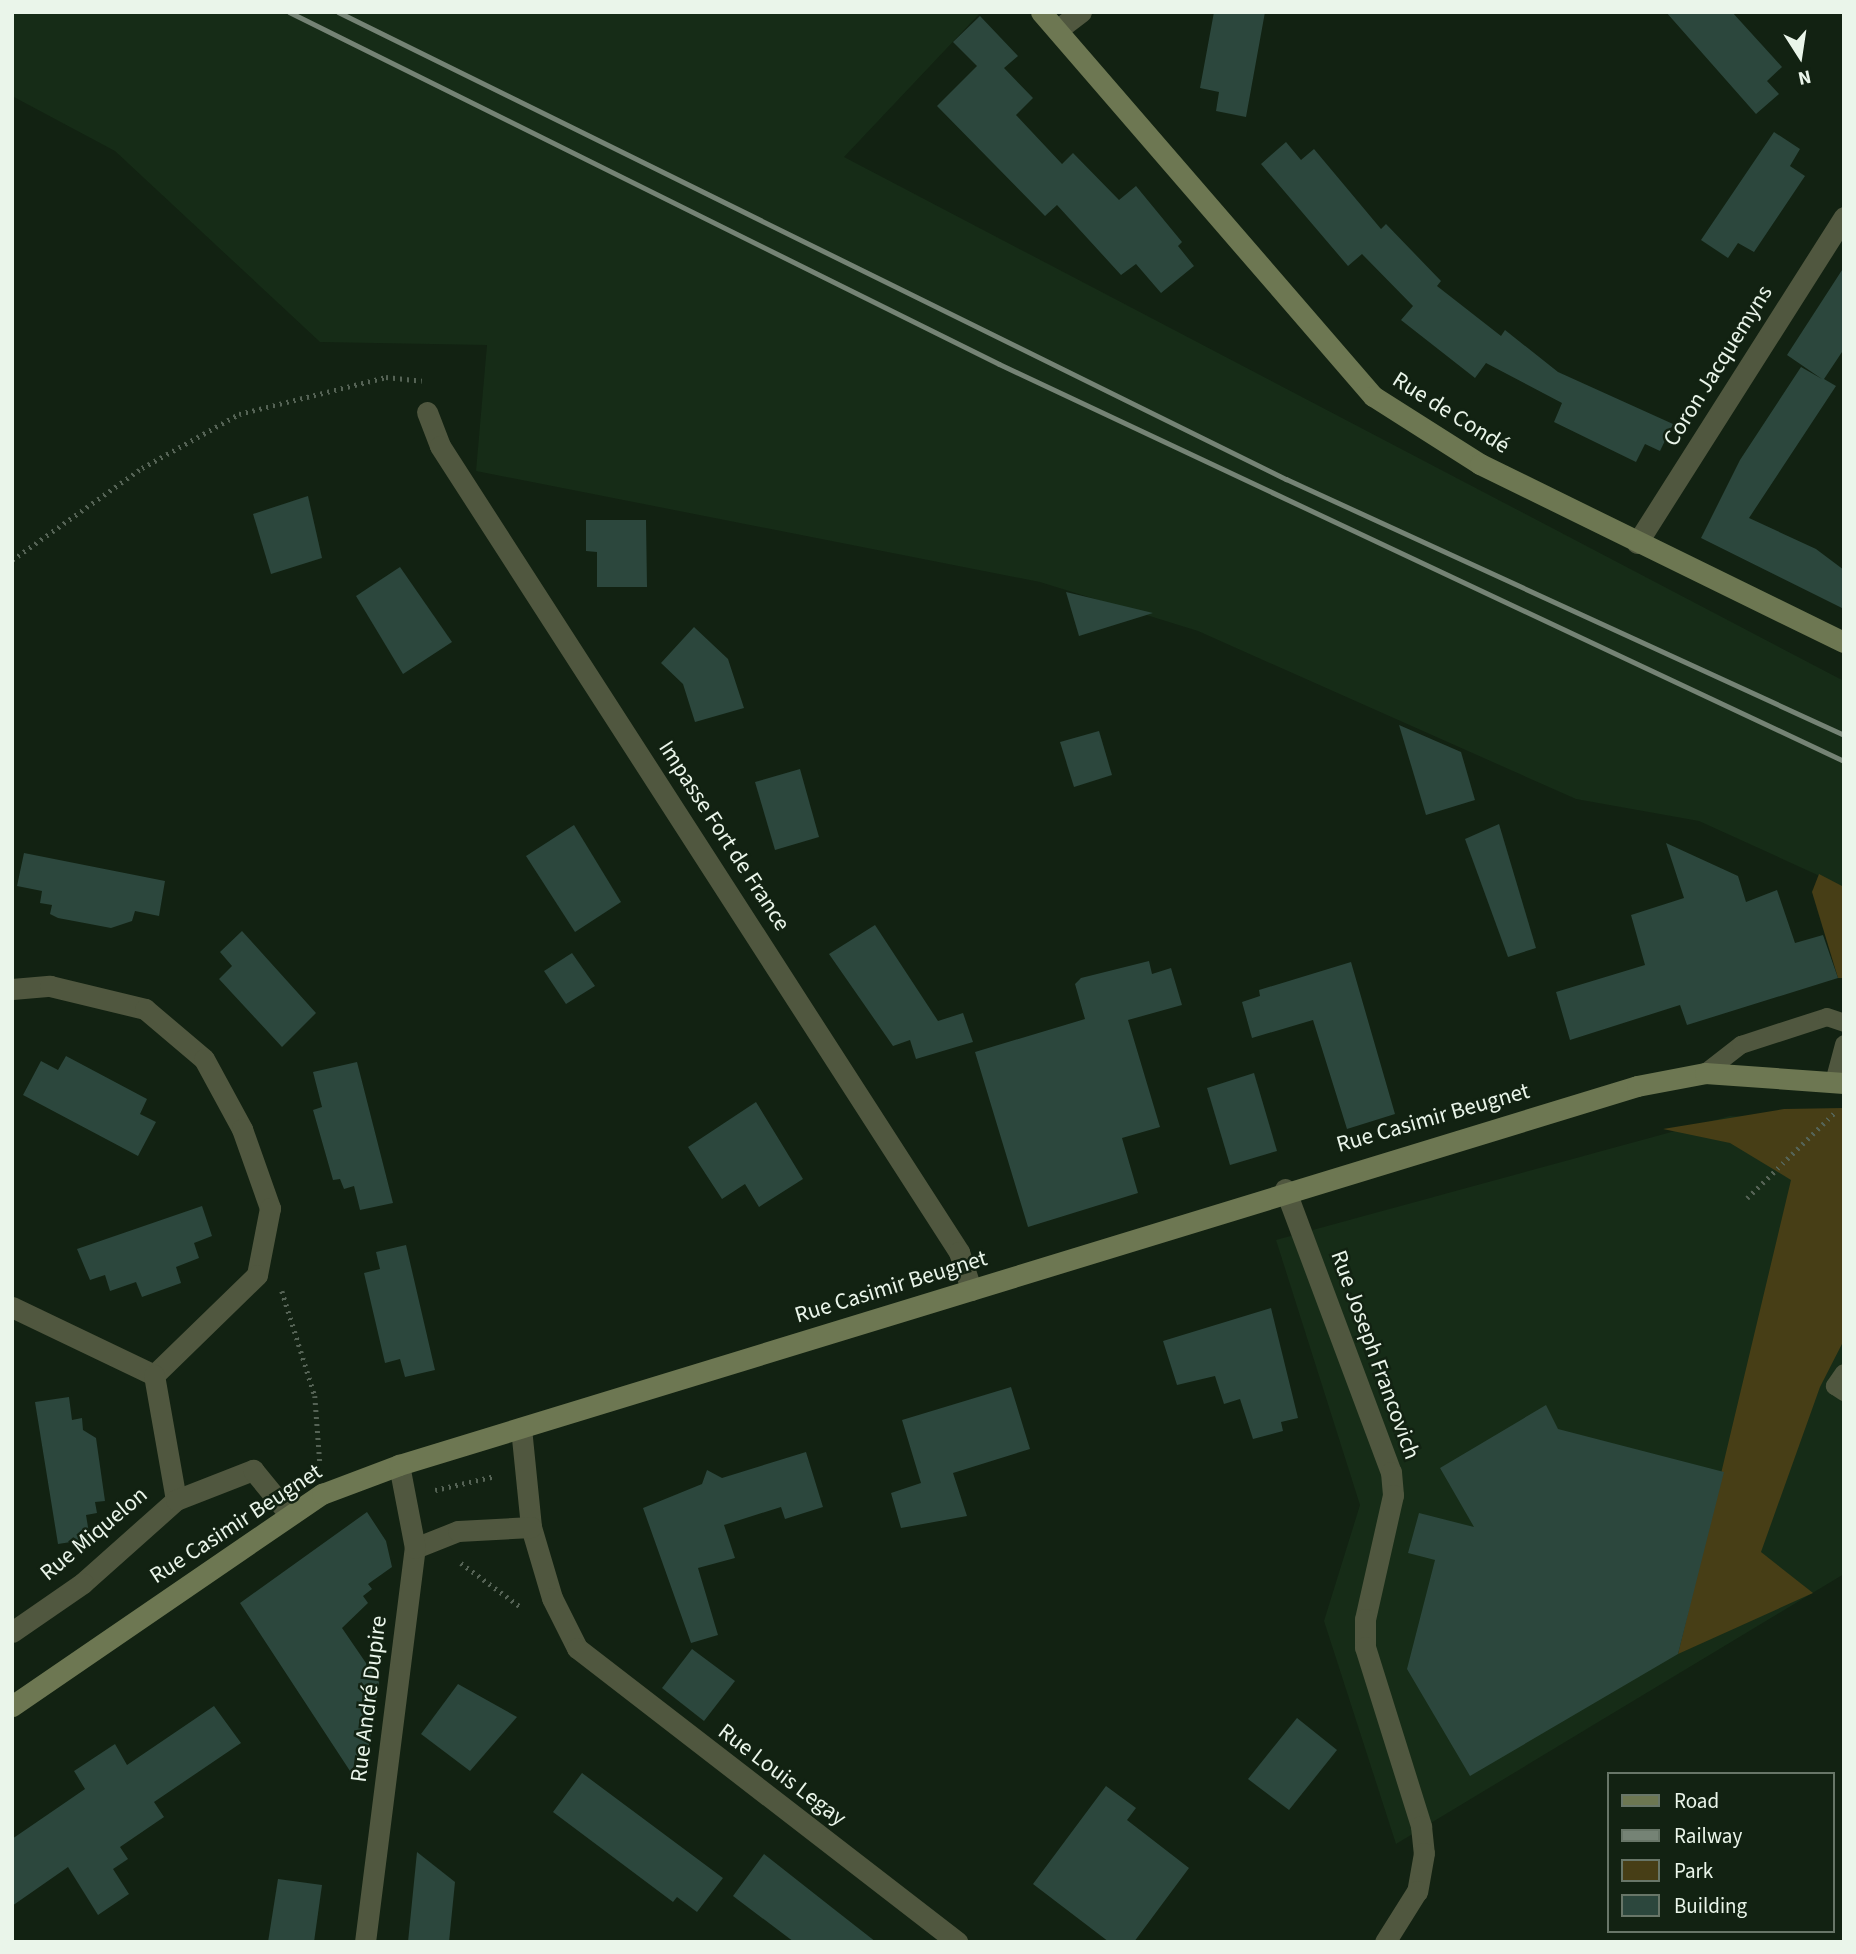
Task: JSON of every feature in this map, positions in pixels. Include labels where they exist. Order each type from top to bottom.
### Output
[{"type":"main road","name":"Rue de Condé","points":[[1041,12],[1373,396],[1480,464],[1844,642]]},
{"type":"main road","name":"Rue Casimir Beugnet","points":[[12,1706],[323,1494],[399,1465],[971,1290],[1285,1189],[1637,1086],[1705,1073],[1839,1082]]},
{"type":"street","points":[[1057,30],[1082,12]]},
{"type":"street","name":"Coron Jacquemyns","points":[[1637,542],[1844,217]]},
{"type":"street","name":"Impasse Fort de France","points":[[427,412],[440,446],[959,1252],[971,1290]]},
{"type":"street","points":[[12,989],[50,986],[145,1009],[204,1059],[242,1129],[270,1208],[257,1275],[154,1376],[12,1307]]},
{"type":"street","name":"Rue Joseph Francovich","points":[[1285,1189],[1391,1472],[1393,1495],[1365,1619],[1365,1647],[1421,1826],[1424,1853],[1417,1891],[1385,1942]]},
{"type":"street","name":"Rue Miquelon","points":[[154,1376],[176,1500]]},
{"type":"street","points":[[415,1548],[458,1531],[531,1527],[523,1469],[521,1428]]},
{"type":"street","name":"Rue André Dupire","points":[[365,1942],[415,1548],[409,1496],[399,1465]]},
{"type":"street","name":"Rue Miquelon","points":[[12,1632],[83,1583],[176,1500],[253,1471],[290,1516]]},
{"type":"street","name":"Rue Louis Legay","points":[[531,1527],[552,1598],[577,1648],[958,1942]]},
{"type":"lane","points":[[1705,1073],[1741,1045],[1827,1017],[1844,1023]]},
{"type":"lane","points":[[1839,1082],[1844,1044]]},
{"type":"lane","points":[[1844,1373],[1835,1386],[1844,1392]]},
{"type":"path","points":[[12,560],[142,468],[239,414],[386,377],[428,381],[427,412]]},
{"type":"path","points":[[1747,1199],[1844,1103]]},
{"type":"path","points":[[257,1275],[284,1292],[315,1396],[323,1494]]},
{"type":"path","points":[[409,1496],[523,1469]]},
{"type":"path","points":[[415,1548],[450,1555],[527,1613]]},
{"type":"shaded area","points":[[12,12],[981,12],[844,157],[1844,681],[1844,887],[1699,821],[1576,799],[1198,631],[1040,582],[476,471],[487,345],[320,342],[115,151],[12,96]]},
{"type":"shaded area","points":[[1730,1116],[1844,1122],[1844,1574],[1396,1844],[1324,1621],[1360,1505],[1276,1240]]},
{"type":"green space","points":[[1819,874],[1844,887],[1844,978],[1838,978],[1812,892]]},
{"type":"green space","points":[[1844,1108],[1844,1340],[1820,1387],[1761,1552],[1813,1593],[1678,1654],[1791,1180],[1730,1143],[1663,1129],[1784,1109]]},
{"type":"building","points":[[1214,12],[1265,12],[1246,117],[1216,111],[1219,92],[1200,88]]},
{"type":"building","points":[[1666,12],[1732,12],[1782,67],[1767,81],[1779,94],[1756,114]]},
{"type":"building","points":[[980,16],[1018,56],[1004,68],[1033,98],[1016,115],[1062,164],[1073,153],[1119,200],[1136,186],[1182,242],[1178,246],[1194,266],[1161,293],[1136,264],[1121,275],[1057,205],[1045,216],[937,106],[977,66],[953,42]]},
{"type":"building","points":[[1774,132],[1800,149],[1790,166],[1805,176],[1754,252],[1738,243],[1728,258],[1701,240]]},
{"type":"building","points":[[1286,142],[1301,160],[1314,149],[1381,229],[1386,224],[1441,281],[1437,286],[1501,336],[1505,330],[1558,372],[1673,424],[1660,451],[1645,444],[1636,462],[1554,422],[1562,403],[1486,363],[1475,378],[1401,320],[1413,306],[1362,254],[1348,266],[1261,164]]},
{"type":"building","points":[[1844,267],[1844,349],[1824,379],[1836,386],[1749,518],[1816,549],[1844,570],[1844,609],[1701,538],[1740,460],[1801,367],[1822,379],[1787,355]]},
{"type":"building","points":[[308,496],[322,558],[271,574],[253,514]]},
{"type":"building","points":[[586,520],[646,520],[647,587],[597,587],[597,552],[586,551]]},
{"type":"building","points":[[400,567],[452,642],[403,674],[356,596]]},
{"type":"building","points":[[1066,592],[1153,613],[1079,636]]},
{"type":"building","points":[[694,627],[728,659],[744,708],[695,722],[683,684],[661,663]]},
{"type":"building","points":[[1399,725],[1461,752],[1475,800],[1426,815]]},
{"type":"building","points":[[1099,731],[1112,775],[1074,787],[1060,742]]},
{"type":"building","points":[[800,769],[819,837],[775,850],[755,782]]},
{"type":"building","points":[[1499,824],[1536,948],[1508,957],[1465,839]]},
{"type":"building","points":[[574,825],[621,902],[575,932],[526,856]]},
{"type":"building","points":[[1666,843],[1738,876],[1746,902],[1777,890],[1795,943],[1823,935],[1838,978],[1687,1025],[1680,1005],[1570,1040],[1556,992],[1645,965],[1631,915],[1684,898]]},
{"type":"building","points":[[24,853],[165,881],[159,916],[135,911],[132,921],[111,928],[58,918],[50,914],[52,905],[40,903],[42,891],[17,886]]},
{"type":"building","points":[[875,925],[938,1021],[963,1013],[973,1042],[916,1059],[910,1040],[893,1046],[829,954]]},
{"type":"building","points":[[242,931],[316,1013],[282,1047],[219,979],[232,966],[220,952]]},
{"type":"building","points":[[572,953],[595,986],[566,1004],[544,971]]},
{"type":"building","points":[[1149,961],[1152,974],[1171,968],[1182,1005],[1128,1020],[1160,1127],[1122,1138],[1138,1193],[1028,1227],[975,1052],[1085,1019],[1075,984],[1081,978]]},
{"type":"building","points":[[1351,962],[1395,1114],[1347,1129],[1313,1020],[1252,1038],[1242,1002],[1260,996],[1259,990]]},
{"type":"building","points":[[66,1056],[147,1099],[140,1114],[156,1122],[138,1156],[23,1095],[41,1061],[58,1070]]},
{"type":"building","points":[[357,1062],[393,1203],[360,1210],[354,1186],[344,1189],[340,1179],[333,1180],[313,1110],[322,1107],[313,1072]]},
{"type":"building","points":[[1254,1073],[1277,1151],[1230,1165],[1207,1088]]},
{"type":"building","points":[[756,1102],[803,1179],[759,1207],[745,1184],[722,1199],[688,1147]]},
{"type":"building","points":[[202,1206],[212,1236],[194,1243],[199,1258],[176,1267],[181,1283],[142,1297],[136,1282],[110,1291],[105,1275],[90,1280],[77,1249]]},
{"type":"building","points":[[406,1245],[435,1370],[405,1377],[400,1359],[385,1363],[364,1273],[380,1269],[376,1252]]},
{"type":"building","points":[[1271,1308],[1298,1418],[1281,1422],[1283,1431],[1253,1439],[1240,1399],[1224,1404],[1215,1376],[1177,1385],[1163,1341]]},
{"type":"building","points":[[1011,1387],[1030,1449],[953,1473],[967,1516],[901,1528],[891,1493],[921,1483],[902,1420]]},
{"type":"building","points":[[69,1397],[72,1420],[82,1418],[83,1430],[96,1438],[105,1501],[95,1502],[97,1513],[86,1515],[90,1539],[58,1544],[35,1402]]},
{"type":"building","points":[[1546,1405],[1558,1429],[1724,1472],[1678,1654],[1470,1776],[1407,1669],[1435,1560],[1408,1553],[1419,1513],[1474,1527],[1440,1468]]},
{"type":"building","points":[[806,1452],[823,1507],[785,1519],[781,1507],[724,1525],[735,1558],[698,1568],[718,1635],[691,1643],[643,1508],[702,1484],[707,1470],[722,1478]]},
{"type":"building","points":[[367,1512],[386,1541],[392,1567],[368,1584],[372,1589],[363,1596],[368,1603],[342,1628],[379,1682],[368,1751],[350,1771],[240,1603]]},
{"type":"building","points":[[692,1649],[735,1681],[704,1721],[662,1688]]},
{"type":"building","points":[[458,1684],[517,1717],[470,1771],[421,1734]]},
{"type":"building","points":[[214,1706],[241,1743],[154,1802],[164,1817],[120,1847],[128,1859],[113,1869],[129,1894],[98,1915],[68,1867],[12,1906],[12,1839],[85,1789],[74,1771],[115,1744],[127,1765]]},
{"type":"building","points":[[1297,1718],[1337,1750],[1289,1810],[1248,1779]]},
{"type":"building","points":[[582,1773],[723,1878],[697,1912],[677,1897],[673,1902],[553,1812]]},
{"type":"building","points":[[1106,1786],[1136,1808],[1127,1820],[1189,1868],[1134,1942],[1109,1942],[1033,1884]]},
{"type":"building","points":[[417,1852],[455,1882],[449,1942],[408,1942]]},
{"type":"building","points":[[764,1854],[876,1942],[794,1942],[733,1896]]},
{"type":"building","points":[[278,1879],[322,1885],[314,1942],[268,1942]]},
{"type":"railway","points":[[289,12],[999,364],[1844,761]]},
{"type":"railway","points":[[338,12],[1286,479],[1844,735]]}]
